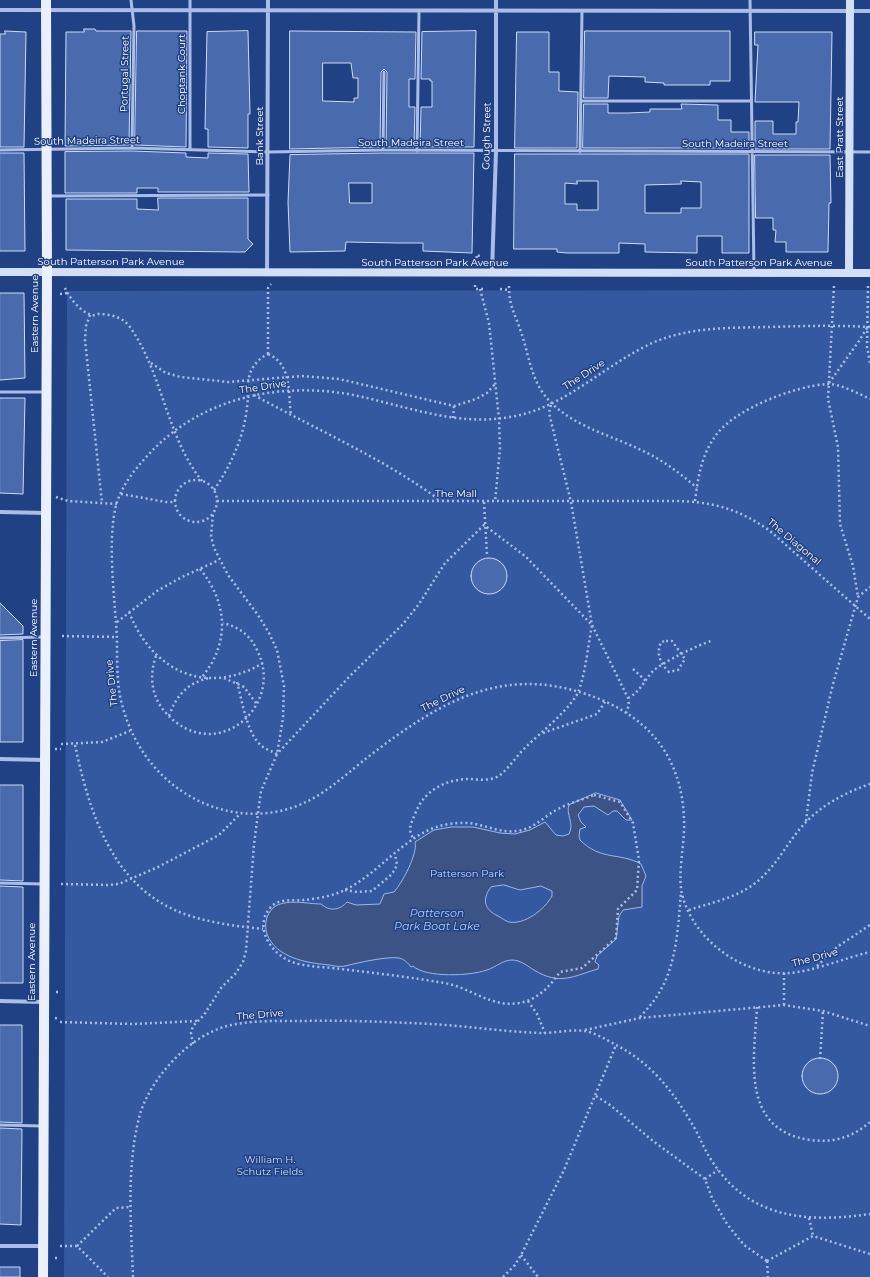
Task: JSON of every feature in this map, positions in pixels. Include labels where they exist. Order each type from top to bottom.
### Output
[{"type":"main road","name":"Eastern Avenue","points":[[43,1277],[47,392],[46,5]]},
{"type":"street","name":"Bank Street","points":[[267,272],[268,0]]},
{"type":"street","name":"Gough Street","points":[[492,273],[496,151],[496,0]]},
{"type":"street","name":"East Pratt Street","points":[[849,273],[850,0]]},
{"type":"street","points":[[0,10],[46,5],[132,10],[870,11]]},
{"type":"street","name":"South Patterson Park Avenue","points":[[0,272],[870,274]]},
{"type":"street","points":[[0,512],[46,513]]},
{"type":"street","points":[[0,760],[45,760]]},
{"type":"street","points":[[0,1002],[44,1002]]},
{"type":"street","points":[[0,1246],[43,1246]]},
{"type":"lane","name":"Portugal Street","points":[[132,0],[134,26],[132,148]]},
{"type":"lane","name":"Choptank Court","points":[[190,0],[190,149]]},
{"type":"lane","points":[[750,0],[754,273]]},
{"type":"lane","points":[[417,150],[419,11]]},
{"type":"lane","points":[[580,152],[582,11]]},
{"type":"lane","points":[[383,150],[384,72]]},
{"type":"lane","points":[[581,101],[751,101]]},
{"type":"lane","name":"South Madeira Street","points":[[0,150],[132,148],[268,152],[383,150],[870,152]]},
{"type":"lane","points":[[47,196],[268,195]]},
{"type":"lane","points":[[0,392],[47,392]]},
{"type":"lane","points":[[0,638],[46,637]]},
{"type":"lane","points":[[0,883],[45,884]]},
{"type":"lane","points":[[0,1125],[44,1126]]},
{"type":"path","points":[[476,258],[476,255],[480,256]]},
{"type":"path","points":[[268,354],[268,288],[271,284]]},
{"type":"path","points":[[475,285],[475,289],[485,290]]},
{"type":"path","points":[[509,286],[508,298],[521,332],[529,366],[541,390],[552,404],[577,422],[656,458],[675,469],[697,488]]},
{"type":"path","points":[[806,821],[812,773],[819,737],[858,597],[853,566],[840,524],[838,447],[828,399],[834,286]]},
{"type":"path","points":[[868,286],[869,327],[867,347],[870,363]]},
{"type":"path","points":[[65,288],[74,302],[90,315],[113,316],[129,325],[151,363],[168,415],[195,472],[202,481],[214,490],[218,501],[213,514],[211,536],[219,560],[258,615],[277,650],[284,686],[283,718],[277,754],[261,791],[254,844],[246,951],[243,962],[221,988],[204,1015],[197,1021],[191,1033],[193,1044]]},
{"type":"path","points":[[480,289],[489,324],[499,419],[500,448],[495,502]]},
{"type":"path","points":[[500,289],[509,290]]},
{"type":"path","points":[[60,294],[67,293]]},
{"type":"path","points":[[90,315],[86,326],[85,340],[102,503]]},
{"type":"path","name":"The Drive","points":[[869,327],[832,325],[718,328],[692,331],[651,343],[624,358],[552,404],[532,412],[499,419],[453,418],[424,413],[345,394],[302,390],[248,396],[224,403],[202,412],[163,439],[138,467],[120,494],[117,504],[112,543],[119,686],[123,710],[130,731],[141,751],[159,773],[178,789],[200,802],[225,810],[241,813],[258,815],[278,812],[314,798],[406,728],[431,712],[471,693],[496,686],[520,684],[548,686],[578,692],[605,702],[626,713],[659,742],[670,760],[680,783],[684,819],[681,892],[693,920],[704,935],[720,950],[744,965],[761,971],[784,973],[815,967],[870,952]]},
{"type":"path","points":[[828,384],[869,327]]},
{"type":"path","points":[[268,354],[276,357],[283,364],[287,377],[291,416]]},
{"type":"path","points":[[214,490],[228,470],[237,447],[246,414],[248,381],[255,363],[268,354]]},
{"type":"path","points":[[151,363],[166,373],[181,377],[228,382],[287,377],[339,379],[454,406],[476,399],[487,393],[495,384]]},
{"type":"path","points":[[695,501],[700,469],[704,455],[714,436],[730,421],[751,407],[771,399],[828,384],[870,399]]},
{"type":"path","points":[[254,395],[291,416],[380,460],[413,480],[442,502]]},
{"type":"path","points":[[552,404],[549,413],[571,502],[592,625],[628,698],[626,713]]},
{"type":"path","points":[[453,418],[454,406]]},
{"type":"path","points":[[202,481],[196,480],[184,484],[178,491],[175,502],[180,515],[191,522],[199,522],[208,519],[213,514]]},
{"type":"path","points":[[120,494],[166,502],[175,502]]},
{"type":"path","points":[[62,500],[117,504]]},
{"type":"path","name":"The Mall","points":[[218,501],[695,501]]},
{"type":"path","name":"The Diagonal","points":[[695,501],[716,504],[753,518],[770,531],[870,619]]},
{"type":"path","points":[[484,502],[486,556]]},
{"type":"path","points":[[484,525],[525,556],[592,625]]},
{"type":"path","points":[[277,754],[349,677],[403,624],[419,604],[445,563],[484,525]]},
{"type":"path","points":[[116,623],[129,612],[182,576],[219,560]]},
{"type":"path","points":[[200,569],[214,590],[219,602],[223,623],[222,634],[215,659],[202,677]]},
{"type":"path","points":[[858,597],[870,587]]},
{"type":"path","points":[[129,612],[142,639],[156,656],[175,668],[202,677],[224,677],[247,671],[262,663]]},
{"type":"path","points":[[156,656],[153,665],[153,685],[158,703],[169,717],[183,728],[200,734],[229,730],[246,717],[256,703],[263,686],[262,663],[250,638],[236,628],[223,623]]},
{"type":"path","points":[[414,839],[409,832],[410,826],[416,810],[423,799],[446,782],[458,780],[485,780],[500,775],[526,746],[543,733],[578,692],[592,625]]},
{"type":"path","points":[[62,636],[117,637]]},
{"type":"path","points":[[672,641],[685,659],[678,670],[669,672],[663,665],[658,650],[661,642],[672,641]]},
{"type":"path","points":[[628,698],[639,690],[653,672],[663,665],[682,654],[711,641]]},
{"type":"path","points":[[634,669],[646,681]]},
{"type":"path","points":[[169,717],[183,690],[201,680],[214,677]]},
{"type":"path","points":[[224,677],[237,682],[250,693],[256,703]]},
{"type":"path","points":[[237,682],[246,717],[256,740],[263,747],[277,754]]},
{"type":"path","points":[[543,733],[597,714],[605,702]]},
{"type":"path","points":[[61,744],[75,745],[102,742],[130,731]]},
{"type":"path","points":[[75,745],[92,809],[109,848],[124,873],[130,879],[142,890],[177,911],[199,918],[248,928],[263,929]]},
{"type":"path","points":[[55,749],[61,749]]},
{"type":"path","points":[[688,910],[742,893],[755,884],[770,870],[806,821],[847,791],[870,784]]},
{"type":"path","points":[[594,795],[620,802],[633,823],[639,860],[637,890],[618,909],[616,938],[582,968],[560,972],[545,990],[528,1001],[517,1004],[500,1003],[447,983],[293,962],[270,945],[264,936],[263,929],[266,912],[272,905],[278,902],[317,898],[344,890],[373,872],[414,839],[439,826],[454,824],[473,824],[516,832],[536,825],[557,810],[594,795]]},
{"type":"path","points":[[61,884],[119,884],[158,867],[219,835],[241,813]]},
{"type":"path","points":[[344,890],[357,892],[372,891],[392,874],[396,865],[395,854]]},
{"type":"path","points":[[640,1018],[657,996],[665,982],[678,936],[681,892]]},
{"type":"path","points":[[815,967],[837,948],[870,925]]},
{"type":"path","points":[[784,973],[784,1005]]},
{"type":"path","points":[[56,992],[61,992]]},
{"type":"path","points":[[528,1001],[537,1014],[545,1033]]},
{"type":"path","name":"The Drive","points":[[133,1277],[131,1207],[133,1159],[141,1112],[150,1090],[168,1066],[183,1050],[210,1033],[226,1026],[250,1022],[358,1020],[545,1033],[585,1030],[640,1018],[784,1005],[823,1011],[870,1026]]},
{"type":"path","points":[[757,1007],[753,1067],[758,1103],[768,1118],[782,1131],[800,1139],[822,1142],[840,1139],[859,1131],[870,1122]]},
{"type":"path","points":[[820,1059],[823,1011]]},
{"type":"path","points":[[55,1018],[60,1020],[133,1024],[197,1021]]},
{"type":"path","points":[[585,1030],[642,1060],[663,1082],[680,1104],[718,1170],[741,1195],[761,1206],[783,1214],[809,1218],[835,1218],[870,1214]]},
{"type":"path","points":[[503,1277],[514,1266],[521,1255],[564,1170],[616,1045]]},
{"type":"path","points":[[596,1096],[614,1108],[653,1141],[705,1179],[712,1198],[727,1224],[744,1245],[767,1261]]},
{"type":"path","points":[[705,1179],[718,1170]]},
{"type":"path","points":[[60,1246],[77,1246],[116,1208],[131,1207]]},
{"type":"path","points":[[809,1218],[813,1236]]},
{"type":"path","points":[[767,1261],[813,1236],[870,1254]]},
{"type":"path","points":[[77,1246],[108,1277]]},
{"type":"path","points":[[521,1255],[538,1277]]},
{"type":"path","points":[[55,1258],[60,1258]]},
{"type":"path","points":[[767,1261],[768,1277]]},
{"type":"green space","name":"Patterson Park","points":[[870,290],[870,1277],[64,1277],[67,291]]},
{"type":"water","name":"Patterson Park Boat Lake","points":[[596,793],[620,800],[632,820],[626,820],[617,811],[613,811],[608,815],[594,806],[584,807],[578,815],[581,822],[586,827],[580,829],[580,840],[595,851],[633,860],[641,864],[646,876],[642,886],[642,907],[623,910],[619,916],[616,939],[597,956],[595,962],[599,965],[598,969],[574,977],[559,979],[543,975],[515,960],[506,961],[487,970],[460,975],[428,973],[413,966],[411,967],[406,961],[399,958],[380,959],[345,966],[337,966],[312,963],[293,958],[277,949],[267,934],[267,917],[273,908],[284,903],[296,902],[321,904],[324,907],[331,909],[341,907],[347,902],[356,905],[380,904],[384,894],[394,892],[405,875],[412,861],[415,842],[434,830],[451,827],[473,827],[500,833],[515,834],[530,830],[545,822],[556,835],[563,836],[569,834],[571,830],[571,822],[568,812],[569,805]],"holes":[[[504,885],[520,890],[541,886],[552,891],[552,896],[540,911],[528,919],[521,921],[506,921],[487,908],[485,900],[491,887]]]},
{"type":"building","points":[[84,29],[95,29],[96,31],[131,31],[129,145],[65,146],[66,32],[84,32]]},
{"type":"building","points":[[5,31],[26,32],[24,147],[0,147],[0,34],[5,34]]},
{"type":"building","points":[[137,31],[187,31],[186,147],[135,145]]},
{"type":"building","points":[[248,31],[250,114],[248,114],[248,148],[208,147],[208,129],[205,129],[207,32]]},
{"type":"building","points":[[290,31],[416,32],[415,79],[409,79],[409,107],[415,107],[414,147],[386,147],[387,72],[384,69],[381,72],[380,147],[290,149]],"holes":[[[323,63],[351,63],[353,78],[358,78],[358,98],[354,98],[354,102],[323,101]]]},
{"type":"building","points":[[476,31],[474,147],[420,147],[421,107],[432,107],[432,81],[430,81],[430,79],[421,79],[422,32]]},
{"type":"building","points":[[585,31],[730,31],[730,81],[710,81],[710,85],[664,85],[664,83],[645,82],[645,77],[609,76],[608,98],[584,98]]},
{"type":"building","points":[[517,32],[549,32],[549,72],[559,72],[559,91],[578,92],[577,148],[515,148]]},
{"type":"building","points":[[755,32],[832,32],[830,149],[755,149],[755,121],[773,121],[773,134],[796,134],[799,102],[755,102],[758,45],[755,45]]},
{"type":"building","points":[[584,104],[608,104],[608,113],[650,112],[650,109],[682,109],[681,104],[718,105],[718,120],[731,120],[731,132],[749,132],[749,148],[583,148]]},
{"type":"building","points":[[132,151],[186,153],[186,157],[208,158],[208,153],[248,154],[249,192],[158,192],[158,188],[137,188],[137,193],[65,193],[65,152]]},
{"type":"building","points":[[0,153],[24,153],[25,251],[0,251]]},
{"type":"building","points":[[474,153],[472,253],[423,251],[423,243],[346,242],[345,251],[290,252],[288,202],[290,155]],"holes":[[[349,183],[372,183],[372,203],[350,203]]]},
{"type":"building","points":[[515,154],[749,154],[749,253],[722,253],[722,236],[697,236],[697,253],[645,252],[645,244],[619,243],[619,253],[567,253],[557,252],[557,249],[514,249]],"holes":[[[577,181],[598,181],[598,210],[577,210],[577,204],[565,204],[565,183],[577,184]],[[681,181],[701,182],[701,208],[681,208],[681,213],[645,213],[645,185],[681,184]]]},
{"type":"building","points":[[755,155],[830,155],[831,203],[829,203],[828,252],[786,252],[786,242],[775,242],[776,230],[773,230],[773,218],[756,218]]},
{"type":"building","points":[[158,198],[248,198],[248,239],[253,244],[245,252],[66,250],[66,199],[137,199],[137,209],[158,210]]},
{"type":"building","points":[[0,293],[24,293],[25,378],[0,380]]},
{"type":"building","points":[[0,398],[25,398],[23,494],[0,493]]},
{"type":"building","points":[[489,558],[502,563],[507,576],[502,589],[489,594],[476,589],[471,576],[476,563]]},
{"type":"building","points":[[0,603],[23,626],[23,634],[0,635]]},
{"type":"building","points":[[23,640],[23,742],[0,742],[0,641]]},
{"type":"building","points":[[0,785],[23,785],[23,881],[0,880]]},
{"type":"building","points":[[0,886],[23,887],[23,983],[0,983]]},
{"type":"building","points":[[0,1025],[22,1025],[22,1123],[0,1122]]},
{"type":"building","points":[[820,1058],[830,1061],[835,1066],[838,1076],[835,1086],[830,1091],[820,1094],[810,1091],[805,1086],[802,1076],[805,1066],[810,1061]]},
{"type":"building","points":[[0,1128],[22,1129],[21,1225],[0,1224]]},
{"type":"building","points":[[0,1267],[20,1267],[20,1277],[0,1277]]},
{"type":"park label","name":"William H. Schutz Fields","points":[[270,1166]]}]
